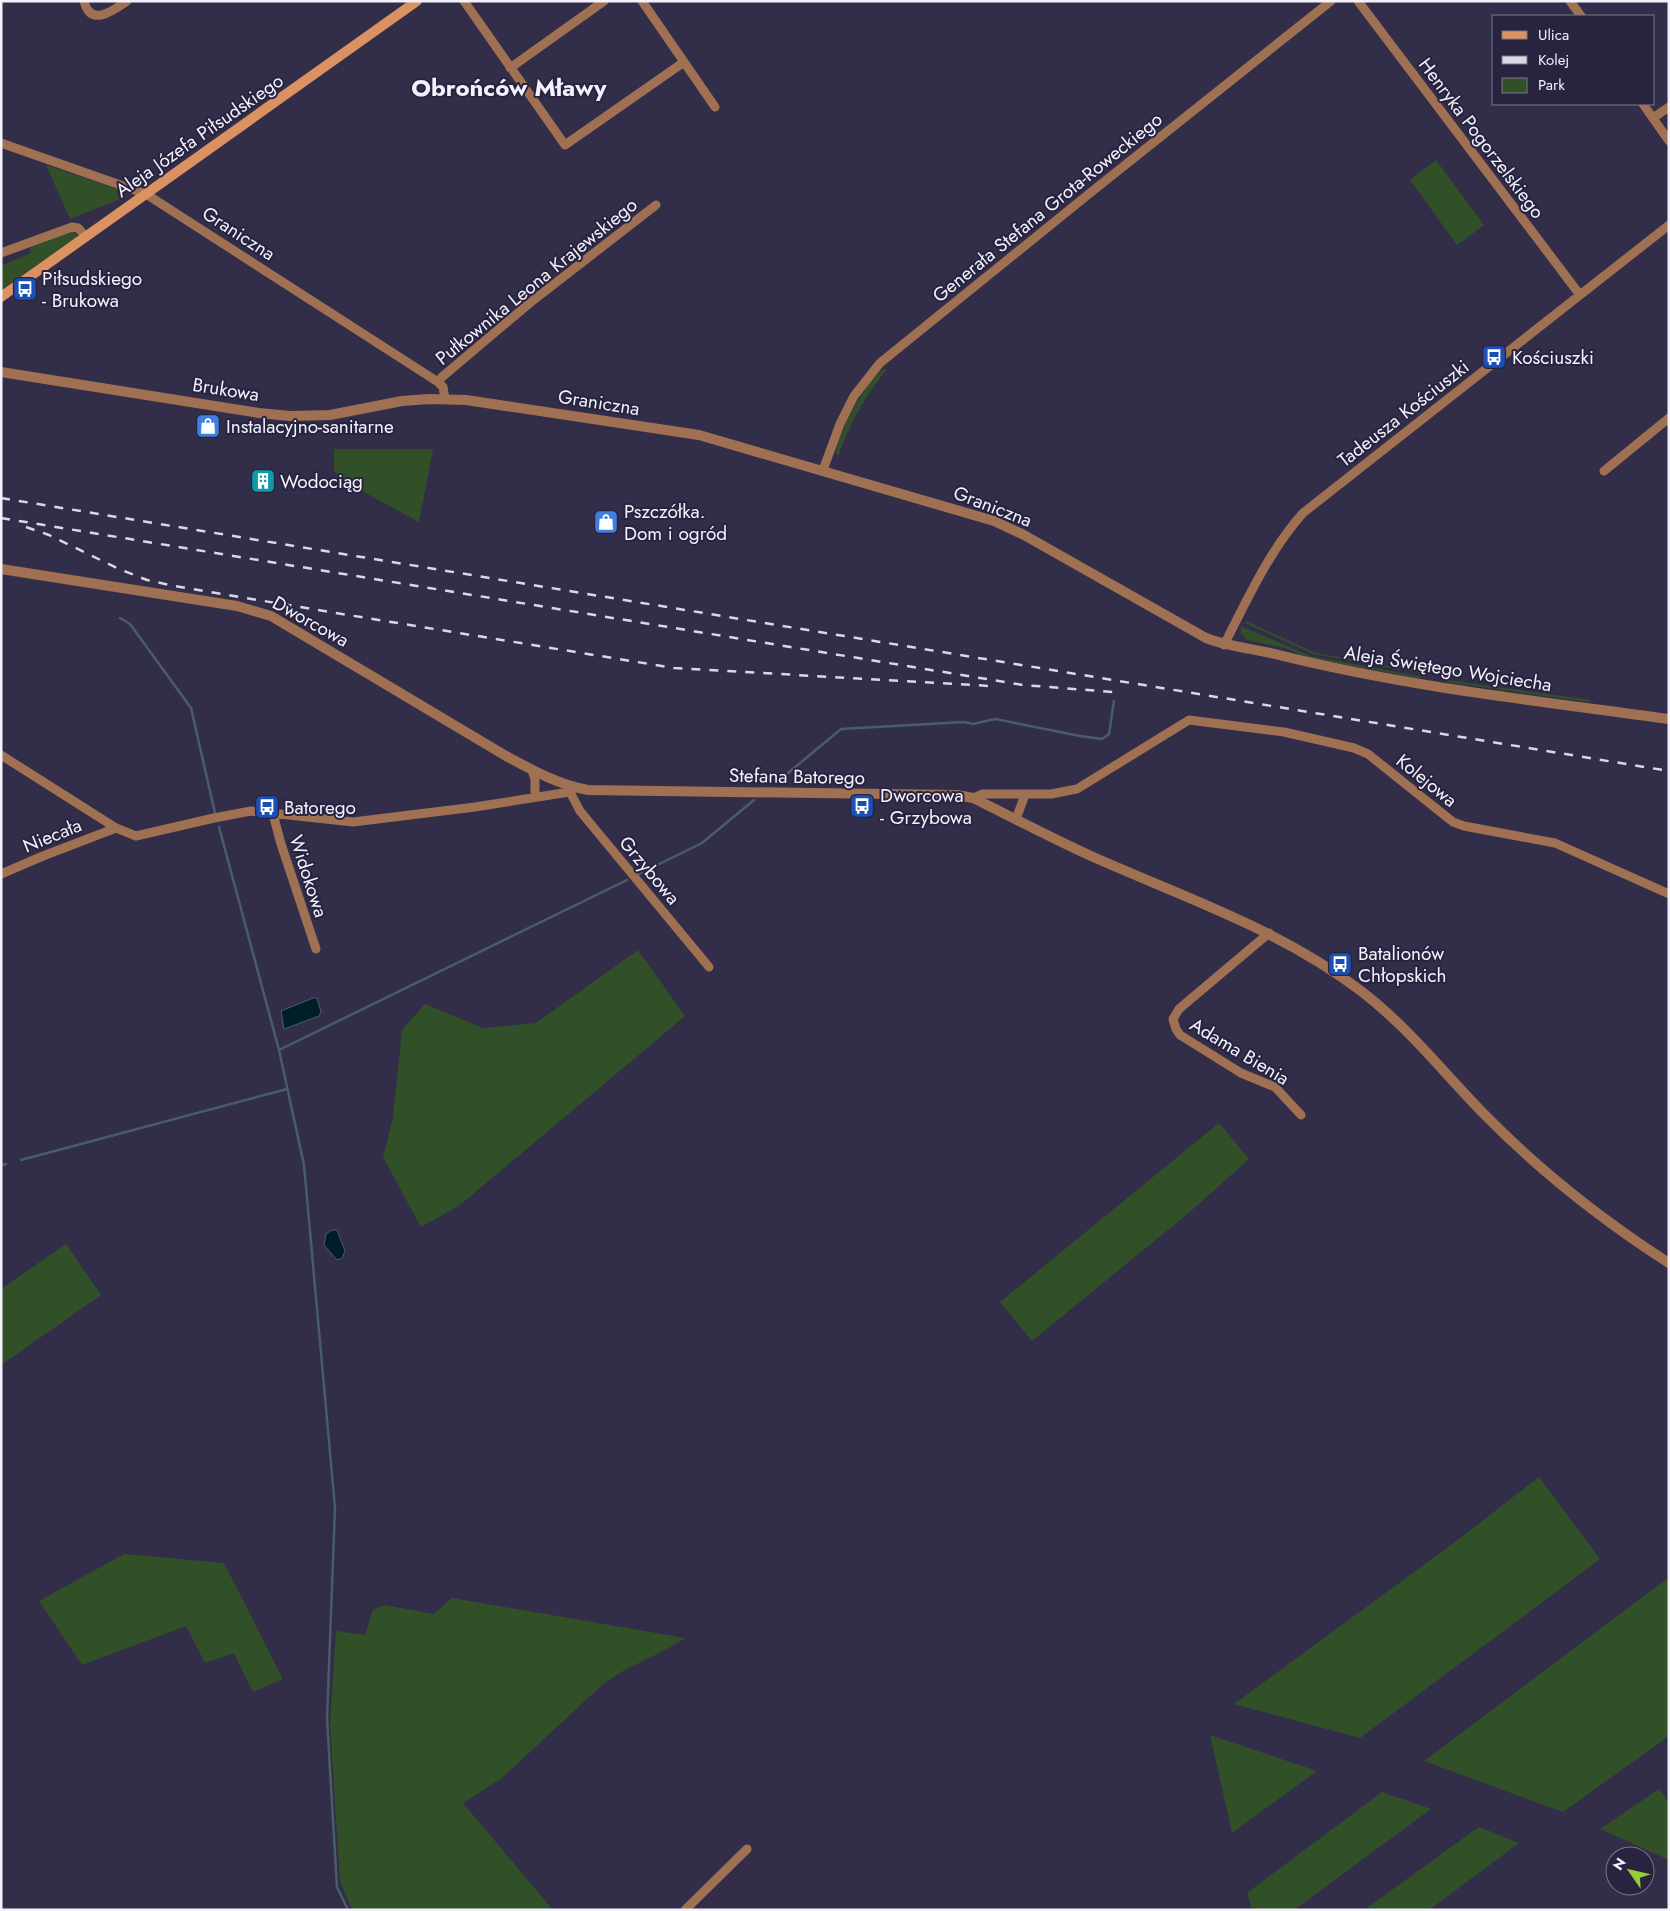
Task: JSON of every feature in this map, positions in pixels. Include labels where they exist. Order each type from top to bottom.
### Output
[{"type":"main road","name":"Aleja Józefa Piłsudskiego","points":[[1,297],[417,1]]},
{"type":"street","points":[[84,1],[85,6],[92,14],[99,16],[107,15],[127,1]]},
{"type":"street","points":[[464,1],[565,145],[684,62]]},
{"type":"street","points":[[510,68],[604,1]]},
{"type":"street","points":[[642,1],[715,107]]},
{"type":"street","name":"Generała Stefana Grota-Roweckiego","points":[[823,470],[840,424],[854,396],[880,363],[1102,182],[1331,1]]},
{"type":"street","name":"Henryka Pogorzelskiego","points":[[1358,1],[1580,295]]},
{"type":"street","points":[[1570,1],[1580,15]]},
{"type":"street","points":[[1644,105],[1669,140]]},
{"type":"street","points":[[1653,118],[1669,106]]},
{"type":"street","name":"Graniczna","points":[[1,143],[146,194],[438,382]]},
{"type":"street","name":"Pułkownika Leona Krajewskiego","points":[[438,382],[531,302],[656,206]]},
{"type":"street","name":"Tadeusza Kościuszki","points":[[1224,645],[1269,560],[1291,526],[1303,513],[1669,225]]},
{"type":"street","points":[[1,253],[72,227],[78,228],[86,237]]},
{"type":"street","name":"Brukowa","points":[[1,372],[259,413],[290,416],[330,414],[402,401],[446,399]]},
{"type":"street","points":[[438,382],[443,387],[446,399]]},
{"type":"street","name":"Graniczna","points":[[446,399],[466,400],[699,435],[994,521],[1033,540],[1206,638],[1224,645]]},
{"type":"street","points":[[1604,471],[1669,418]]},
{"type":"street","name":"Dworcowa","points":[[1,569],[237,606],[271,616],[532,770],[572,790]]},
{"type":"street","name":"Aleja Świętego Wojciecha","points":[[1224,645],[1352,672],[1412,682],[1669,719]]},
{"type":"street","name":"Stefana Batorego","points":[[1,756],[116,828],[136,836],[251,811],[353,822],[475,807],[572,790],[958,794],[972,798],[982,794],[1051,794],[1077,789],[1189,720]]},
{"type":"street","name":"Kolejowa","points":[[1189,720],[1284,732],[1354,748],[1368,754],[1453,822],[1464,826],[1555,843],[1669,894]]},
{"type":"street","points":[[532,770],[535,779],[535,797]]},
{"type":"street","name":"Grzybowa","points":[[572,790],[580,811],[709,967]]},
{"type":"street","points":[[1016,819],[1025,795]]},
{"type":"street","points":[[972,798],[1092,856],[1269,932],[1336,973],[1402,1025],[1515,1144],[1591,1209],[1669,1264]]},
{"type":"street","name":"Widokowa","points":[[273,814],[280,844],[316,949]]},
{"type":"street","name":"Niecała","points":[[1,874],[116,828]]},
{"type":"street","name":"Adama Bienia","points":[[1269,932],[1179,1009],[1173,1019],[1180,1034],[1189,1041],[1241,1073],[1275,1087],[1301,1115]]},
{"type":"street","points":[[684,1910],[747,1850]]},
{"type":"green space","points":[[1436,160],[1484,225],[1457,245],[1410,180]]},
{"type":"green space","points":[[46,165],[117,189],[117,195],[122,196],[118,200],[70,219]]},
{"type":"green space","points":[[72,230],[78,237],[1,290],[1,262],[3,265],[31,253],[30,248]]},
{"type":"green space","points":[[884,369],[887,369],[872,389],[853,421],[838,456],[836,454],[838,445],[847,421],[861,395]]},
{"type":"green space","points":[[334,449],[433,449],[419,522],[351,485],[334,471]]},
{"type":"green space","points":[[1246,621],[1316,653],[1427,673],[1313,654],[1245,623]]},
{"type":"green space","points":[[1241,626],[1310,656],[1423,677],[1418,678],[1309,658],[1285,648],[1247,640],[1241,634]]},
{"type":"green space","points":[[1440,679],[1590,700],[1589,702],[1446,682]]},
{"type":"green space","points":[[638,950],[685,1016],[460,1205],[421,1227],[383,1157],[393,1118],[402,1030],[425,1004],[483,1028],[536,1023]]},
{"type":"green space","points":[[1219,1123],[1249,1159],[1191,1211],[1032,1341],[1000,1302]]},
{"type":"green space","points":[[66,1244],[101,1295],[1,1365],[1,1289]]},
{"type":"green space","points":[[1539,1477],[1600,1559],[1360,1738],[1234,1704],[1451,1545]]},
{"type":"green space","points":[[124,1554],[224,1563],[283,1679],[253,1692],[234,1653],[205,1663],[186,1626],[82,1665],[39,1601]]},
{"type":"green space","points":[[1669,1577],[1669,1736],[1563,1812],[1424,1761]]},
{"type":"green space","points":[[452,1598],[685,1638],[623,1671],[603,1684],[502,1778],[463,1803],[553,1910],[352,1910],[340,1881],[330,1724],[336,1631],[365,1635],[373,1610],[384,1605],[434,1614]]},
{"type":"green space","points":[[1210,1735],[1317,1771],[1232,1833]]},
{"type":"green space","points":[[1659,1789],[1669,1802],[1669,1860],[1655,1854],[1655,1846],[1638,1846],[1600,1829]]},
{"type":"green space","points":[[1382,1792],[1431,1809],[1294,1910],[1252,1910],[1247,1893]]},
{"type":"green space","points":[[1479,1827],[1519,1843],[1429,1910],[1364,1910]]},
{"type":"water","points":[[317,998],[321,1012],[319,1016],[284,1029],[281,1011]]},
{"type":"water","points":[[332,1230],[337,1230],[345,1251],[342,1258],[337,1260],[324,1245],[326,1234]]},
{"type":"waterway","points":[[120,618],[130,624],[191,708],[215,813]]},
{"type":"waterway","points":[[776,783],[841,729],[964,722],[973,724],[995,719],[1102,739],[1109,734],[1114,701]]},
{"type":"waterway","points":[[639,874],[702,843],[754,800]]},
{"type":"waterway","points":[[219,827],[279,1050]]},
{"type":"waterway","points":[[348,1910],[337,1887],[327,1719],[335,1508],[304,1165],[279,1050],[627,880]]},
{"type":"waterway","points":[[21,1160],[287,1089]]},
{"type":"waterway","points":[[1,1165],[6,1164]]},
{"type":"railway","points":[[1,498],[1669,771]]},
{"type":"railway","points":[[1,518],[1023,685],[1113,692]]},
{"type":"railway","points":[[26,527],[49,535],[119,569],[147,580],[336,613],[674,668],[990,686]]},
{"type":"place","name":"Piłsudskiego - Brukowa","points":[[25,289]]},
{"type":"place","name":"Kościuszki","points":[[1494,357]]},
{"type":"place","name":"Instalacyjno-sanitarne","points":[[208,426]]},
{"type":"place","name":"Wodociąg","points":[[263,481]]},
{"type":"place","name":"Pszczółka. Dom i ogród","points":[[606,522]]},
{"type":"place","name":"Dworcowa - Grzybowa","points":[[862,806]]},
{"type":"place","name":"Batorego","points":[[267,807]]},
{"type":"place","name":"Batalionów Chłopskich","points":[[1340,964]]},
{"type":"district","name":"Obrońców Mławy","points":[[509,88]]}]
